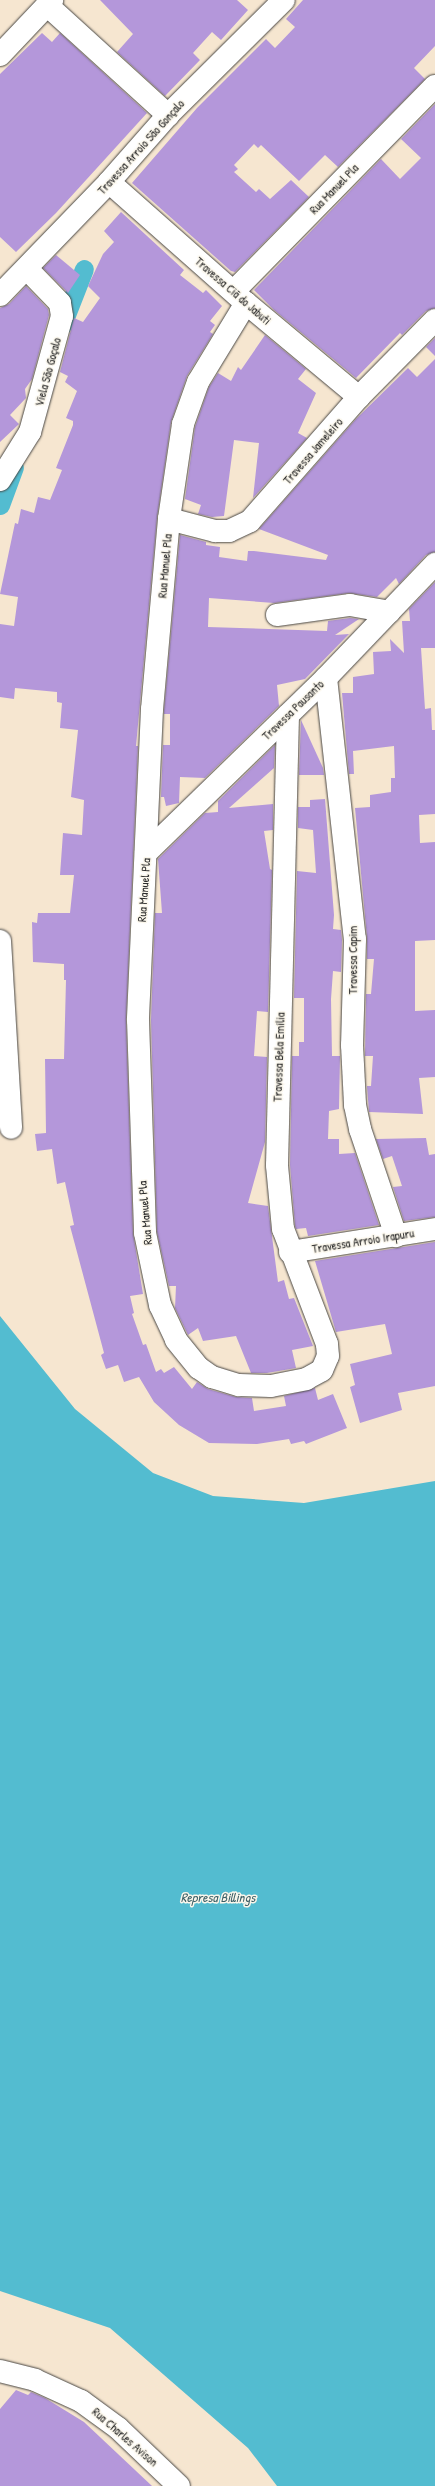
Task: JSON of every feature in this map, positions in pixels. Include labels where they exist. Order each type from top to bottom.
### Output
[{"type":"street","name":"Travessa Arroio São Gonçalo","points":[[0,295],[109,182],[168,115],[284,0]]},
{"type":"street","points":[[0,55],[50,2],[168,115]]},
{"type":"street","name":"Rua Manuel Pla","points":[[306,1379],[271,1386],[239,1385],[212,1377],[185,1354],[176,1340],[160,1305],[145,1233],[141,1148],[138,1020],[152,709],[170,519],[183,424],[189,404],[198,382],[240,297],[435,86]]},
{"type":"street","name":"Travessa Ciã do Jabuti","points":[[109,182],[240,297],[359,397]]},
{"type":"street","name":"Viela São Goçalo","points":[[0,480],[26,439],[37,412],[62,316],[60,303],[26,269]]},
{"type":"street","name":"Travessa Jameleiro","points":[[170,519],[215,531],[229,531],[245,524],[267,503],[359,397],[435,320]]},
{"type":"street","name":"Travessa Pausanto","points":[[146,853],[326,678],[435,564]]},
{"type":"street","points":[[276,615],[350,604],[389,612]]},
{"type":"street","name":"Travessa Capim","points":[[326,678],[355,939],[352,1045],[354,1098],[360,1129],[396,1236]]},
{"type":"street","name":"Travessa Bela Emília","points":[[288,715],[277,1166],[279,1204],[290,1252],[327,1344],[328,1356],[322,1370],[306,1379]]},
{"type":"street","points":[[0,941],[12,1128]]},
{"type":"street","name":"Travessa Arroio Irapuru","points":[[290,1252],[435,1229]]},
{"type":"street","name":"Rua Charles Avison","points":[[0,2371],[35,2380],[81,2401],[118,2428],[179,2486]]},
{"type":"water","name":"Represa Billings","points":[[0,1316],[75,1409],[153,1473],[213,1496],[304,1503],[435,1481],[435,2486],[277,2486],[248,2448],[110,2328],[0,2291]]},
{"type":"building","points":[[100,0],[237,0],[248,10],[221,40],[212,32],[193,53],[200,60],[165,96],[117,52],[133,34]]},
{"type":"building","points":[[303,0],[435,0],[435,46],[414,68],[425,79],[338,167],[325,155],[299,181],[261,145],[258,148],[254,144],[234,165],[238,169],[234,172],[256,192],[259,189],[270,199],[291,180],[309,197],[235,272],[231,271],[132,183],[197,108],[266,39],[275,48],[295,27],[286,19]]},
{"type":"building","points":[[42,33],[52,42],[60,33],[147,113],[56,213],[16,252],[0,237],[0,74]]},
{"type":"building","points":[[435,104],[435,308],[426,311],[402,335],[400,333],[356,378],[274,310],[254,290],[381,159],[400,179],[421,158],[401,139]]},
{"type":"building","points":[[121,212],[184,270],[180,275],[203,293],[206,290],[222,306],[210,321],[215,325],[210,332],[213,334],[187,376],[171,422],[157,518],[136,746],[138,746],[126,1020],[133,1233],[143,1294],[130,1296],[134,1313],[132,1314],[143,1345],[146,1344],[156,1372],[161,1369],[164,1373],[174,1367],[192,1389],[197,1382],[208,1389],[236,1397],[252,1398],[254,1411],[286,1406],[284,1396],[315,1388],[318,1400],[333,1394],[347,1428],[306,1444],[304,1441],[291,1444],[289,1439],[257,1444],[209,1443],[179,1425],[154,1402],[139,1377],[124,1382],[118,1365],[106,1369],[101,1355],[104,1353],[70,1226],[74,1225],[65,1182],[57,1184],[52,1149],[37,1151],[35,1134],[46,1133],[45,1059],[64,1059],[66,980],[64,980],[64,964],[33,962],[32,922],[37,923],[38,913],[70,913],[74,875],[60,875],[63,833],[82,835],[84,800],[71,797],[78,730],[60,728],[62,703],[57,702],[57,692],[15,688],[14,699],[0,697],[0,624],[14,626],[18,597],[0,594],[15,523],[18,524],[21,509],[34,513],[38,497],[50,500],[62,470],[56,468],[73,425],[73,421],[66,418],[77,391],[65,382],[68,376],[60,372],[74,318],[83,322],[100,298],[88,286],[103,254],[114,242],[104,231]]},
{"type":"building","points":[[56,255],[80,275],[68,293],[43,268]]},
{"type":"building","points":[[26,286],[48,309],[49,315],[32,379],[25,389],[26,398],[10,415],[19,424],[0,442],[0,308],[9,304]]},
{"type":"building","points":[[265,335],[306,369],[298,379],[316,393],[298,433],[307,438],[253,498],[259,443],[234,440],[224,516],[212,517],[198,514],[201,505],[185,499],[195,427],[209,387],[218,373],[231,381],[238,367],[241,370]]},
{"type":"building","points":[[435,338],[435,356],[426,347]]},
{"type":"building","points":[[435,359],[435,552],[426,555],[399,584],[396,578],[377,597],[349,593],[274,603],[209,598],[208,627],[327,631],[328,621],[350,618],[359,619],[335,635],[349,634],[305,679],[277,685],[279,706],[205,778],[180,777],[179,803],[166,806],[164,797],[161,797],[163,745],[170,745],[170,714],[164,714],[164,710],[180,535],[206,542],[206,545],[220,547],[219,557],[247,561],[248,551],[254,551],[326,560],[328,555],[259,529],[356,419],[408,368],[417,377]]},
{"type":"building","points":[[435,582],[435,648],[421,648],[425,709],[431,708],[432,730],[435,730],[435,814],[419,815],[420,843],[435,842],[435,940],[415,941],[415,1011],[435,1010],[435,1077],[419,1078],[423,1114],[369,1112],[367,1086],[371,1086],[373,1056],[365,1056],[366,994],[371,994],[374,959],[367,959],[367,938],[355,808],[370,807],[370,795],[391,792],[391,778],[395,778],[394,746],[353,751],[354,774],[349,774],[342,693],[353,693],[353,677],[374,674],[373,652],[391,651],[390,639],[404,653],[402,621],[410,621],[409,609]]},
{"type":"building","points":[[301,720],[323,768],[324,775],[299,775]]},
{"type":"building","points":[[275,745],[274,768],[229,808],[273,804],[273,830],[264,831],[270,869],[272,870],[268,1012],[257,1011],[254,1056],[267,1057],[265,1142],[248,1203],[268,1206],[278,1282],[284,1280],[289,1299],[294,1298],[313,1346],[292,1350],[296,1368],[267,1373],[251,1373],[236,1336],[203,1341],[198,1328],[188,1335],[175,1308],[176,1286],[169,1286],[157,1232],[151,1020],[155,913],[162,913],[158,859],[205,813],[218,812],[218,801]]},
{"type":"building","points":[[325,799],[334,915],[333,929],[341,930],[342,940],[341,972],[333,971],[331,999],[332,1056],[340,1056],[339,1109],[329,1111],[328,1139],[339,1139],[339,1154],[355,1153],[379,1225],[308,1236],[306,1228],[296,1229],[295,1226],[290,1165],[292,1056],[299,1056],[299,1042],[304,1042],[304,998],[294,998],[297,871],[316,873],[313,830],[298,828],[298,807],[310,807],[310,800]]},
{"type":"building","points":[[426,1138],[429,1155],[435,1154],[435,1217],[404,1221],[393,1187],[402,1186],[392,1156],[383,1159],[376,1139]]},
{"type":"building","points":[[435,1242],[435,1386],[398,1393],[402,1410],[360,1423],[350,1387],[355,1385],[350,1364],[392,1354],[385,1324],[336,1332],[315,1261]]},
{"type":"building","points":[[16,2390],[28,2395],[31,2392],[45,2398],[84,2422],[152,2486],[0,2486],[0,2409]]},
{"type":"waterway","points":[[62,325],[84,269]]},
{"type":"waterway","points":[[0,505],[14,467]]}]
